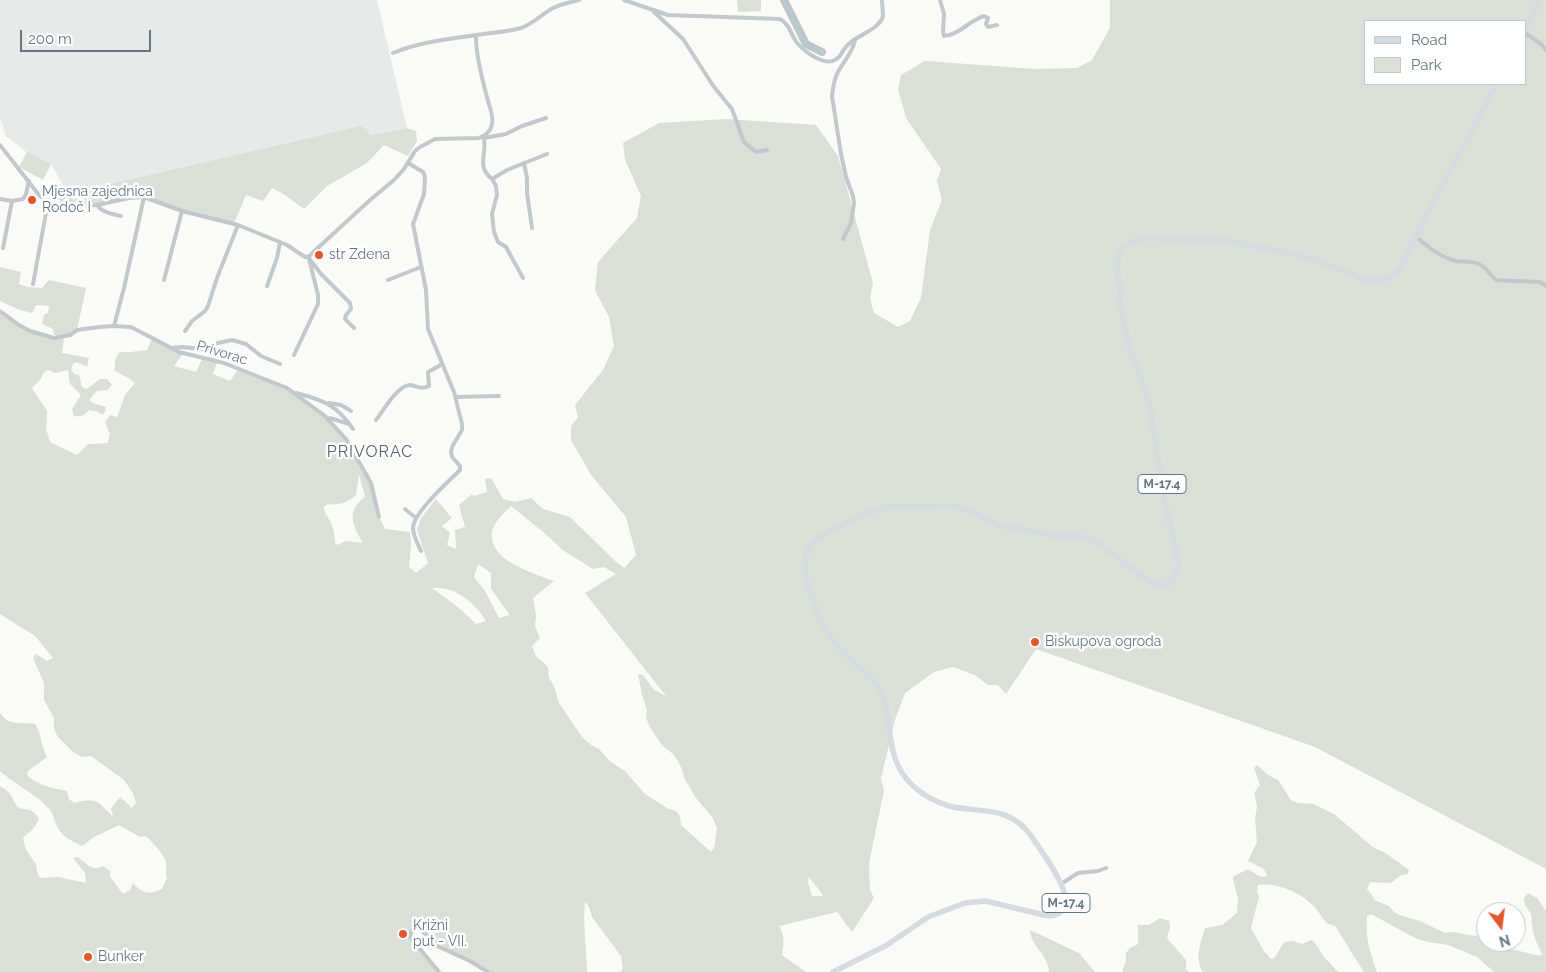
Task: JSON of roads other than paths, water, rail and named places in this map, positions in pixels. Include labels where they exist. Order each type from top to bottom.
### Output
[{"type":"main road","points":[[1526,28],[1540,0]]},
{"type":"main road","name":"M-17.4","points":[[833,972],[887,945],[928,917],[965,902],[986,901],[1042,915],[1057,914],[1063,911],[1066,903],[1061,884],[1032,837],[1016,821],[996,812],[955,807],[941,803],[925,795],[905,777],[894,758],[884,702],[878,686],[874,680],[838,648],[819,616],[811,595],[806,570],[808,550],[815,541],[827,533],[880,509],[889,507],[954,506],[1001,526],[1084,538],[1095,542],[1153,584],[1169,585],[1176,577],[1179,568],[1161,483],[1151,411],[1146,392],[1132,357],[1125,329],[1117,267],[1118,256],[1122,249],[1133,241],[1147,238],[1228,241],[1322,262],[1365,280],[1376,282],[1386,279],[1397,272],[1404,260],[1495,85]]},
{"type":"street","points":[[393,53],[416,44],[520,29],[553,8],[579,0]]},
{"type":"street","points":[[624,0],[668,15],[780,19],[788,24],[796,42],[800,46],[826,62],[837,59],[842,55],[848,44],[876,26],[882,16],[882,0]]},
{"type":"street","points":[[940,0],[944,14],[944,36],[984,16],[988,18],[986,24],[988,27],[997,25]]},
{"type":"street","points":[[652,10],[683,39],[714,87],[732,109],[744,142],[756,152],[767,150]]},
{"type":"street","points":[[1526,34],[1546,50]]},
{"type":"street","points":[[476,36],[479,60],[492,120],[490,129],[484,137],[483,167],[496,186],[497,195],[492,218],[494,232],[498,242],[506,247],[522,278]]},
{"type":"street","points":[[843,239],[851,223],[854,203],[841,154],[832,96],[837,73],[853,47],[855,40]]},
{"type":"street","points":[[0,145],[39,195],[56,206],[97,205],[129,198],[144,197],[182,211],[238,225],[280,242],[304,257],[308,257],[314,254],[370,200],[394,180],[408,164],[415,152],[431,140],[474,139],[506,134],[546,118]]},
{"type":"street","points":[[492,178],[547,154]]},
{"type":"street","points":[[524,163],[532,228]]},
{"type":"street","points":[[408,164],[422,172],[425,176],[424,194],[413,224],[426,290],[428,329],[456,397],[462,427],[451,452],[452,457],[460,466],[460,470],[444,485],[416,518],[414,524],[414,532],[421,551]]},
{"type":"street","points":[[0,199],[12,201],[24,198],[29,181]]},
{"type":"street","points":[[114,326],[130,265],[144,197]]},
{"type":"street","points":[[3,248],[12,201]]},
{"type":"street","points":[[33,284],[48,202]]},
{"type":"street","points":[[97,205],[105,211],[121,216]]},
{"type":"street","points":[[164,280],[182,211]]},
{"type":"street","points":[[185,331],[192,320],[205,311],[208,306],[238,225]]},
{"type":"street","points":[[1416,236],[1437,254],[1457,261],[1480,264],[1496,280],[1540,282],[1546,286]]},
{"type":"street","points":[[267,286],[277,258],[280,242]]},
{"type":"street","points":[[308,257],[321,274],[350,302],[351,309],[346,315],[346,319],[354,328]]},
{"type":"street","points":[[294,355],[318,304],[318,296],[308,257]]},
{"type":"street","points":[[388,280],[421,267]]},
{"type":"street","name":"Privorac","points":[[0,311],[24,328],[54,338],[70,335],[77,330],[114,326],[131,327],[185,354],[239,368],[294,392],[325,416],[346,439],[367,475],[374,492],[379,517]]},
{"type":"street","points":[[170,348],[203,349],[232,340],[246,344],[261,356],[280,364]]},
{"type":"street","points":[[376,420],[402,387],[409,385],[428,387],[430,384],[428,372],[442,363]]},
{"type":"street","points":[[294,392],[341,406],[351,411]]},
{"type":"street","points":[[456,397],[499,396]]},
{"type":"street","points":[[327,403],[353,429]]},
{"type":"street","points":[[325,416],[350,424]]},
{"type":"street","points":[[405,510],[416,518]]},
{"type":"street","points":[[1061,884],[1078,873],[1098,871],[1106,868]]},
{"type":"street","points":[[438,972],[411,938],[410,934],[414,929],[420,929],[432,942],[443,950],[470,961],[488,972]]},
{"type":"waterway","points":[[784,0],[806,44],[822,52]]},
{"type":"place","name":"Mjesna zajednica Rodoč I","points":[[32,200]]},
{"type":"place","name":"str Zdena","points":[[319,255]]},
{"type":"place","name":"Biskupova ogroda","points":[[1035,642]]},
{"type":"place","name":"Križni put - VII.","points":[[403,934]]},
{"type":"place","name":"Bunker","points":[[88,957]]},
{"type":"district","name":"PRIVORAC","points":[[370,452]]}]
